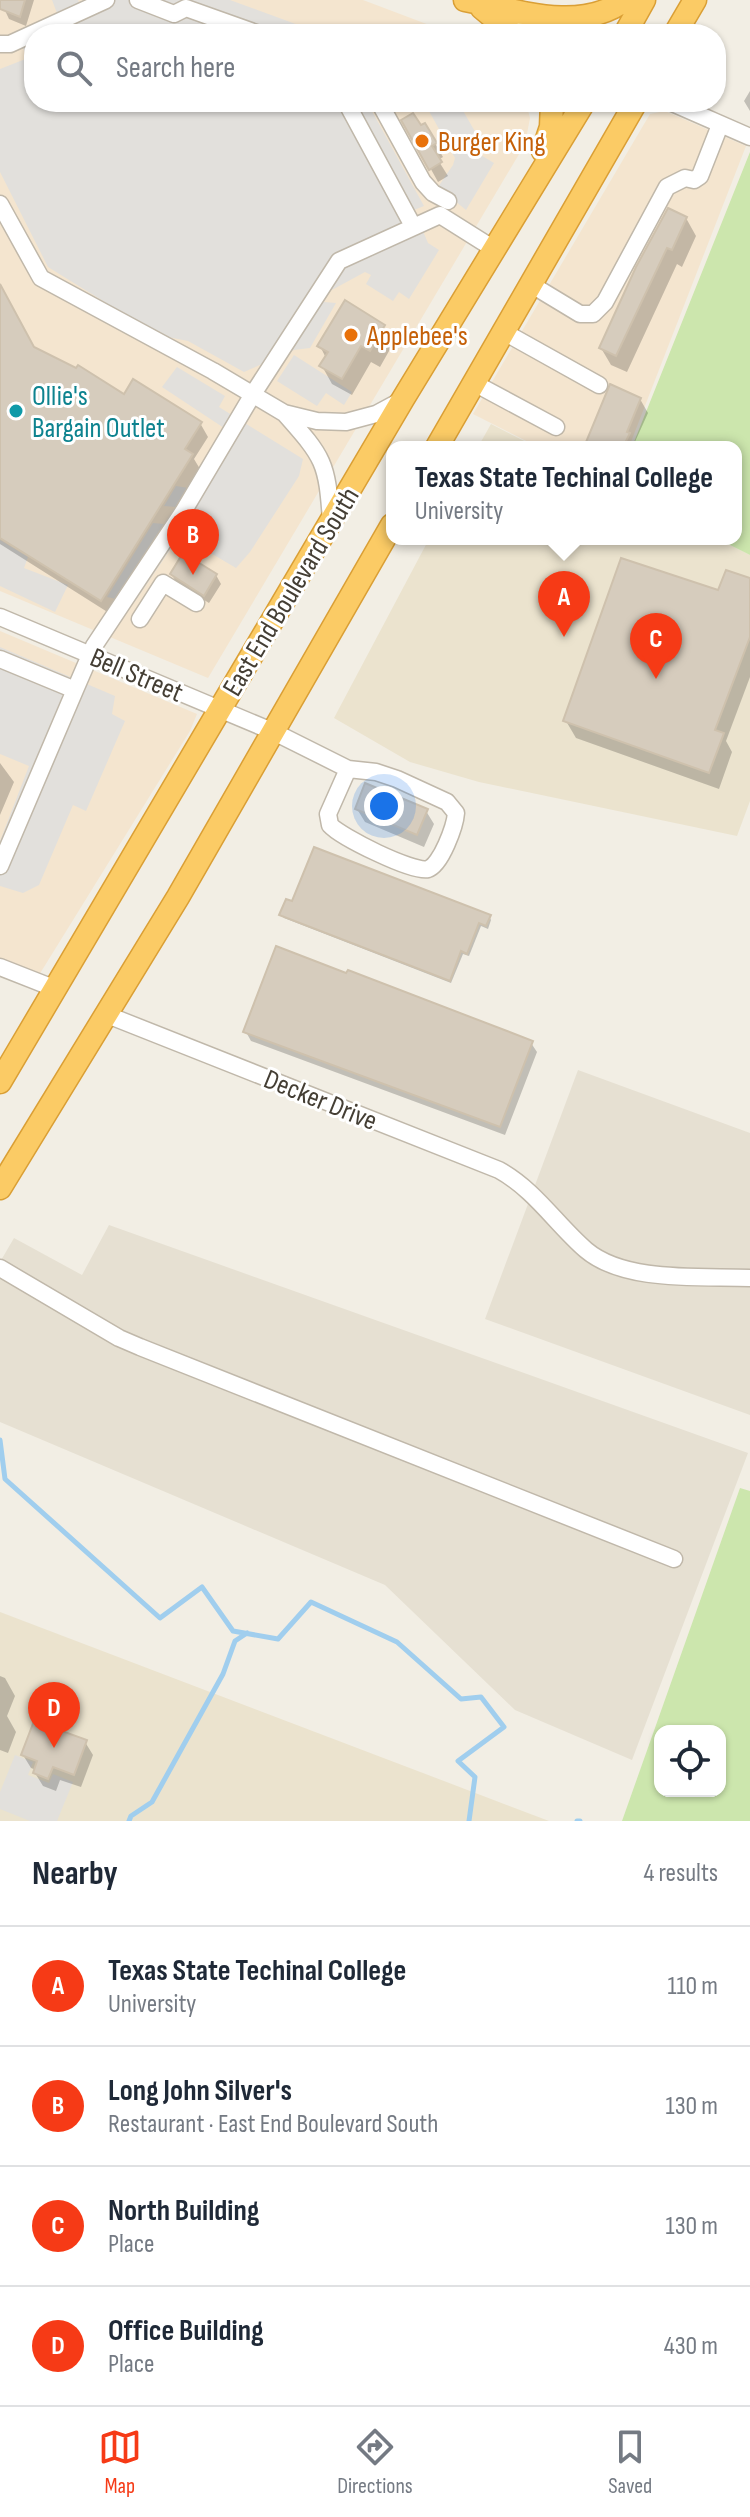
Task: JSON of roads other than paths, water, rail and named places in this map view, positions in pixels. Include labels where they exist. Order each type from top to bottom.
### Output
[{"type":"highway","points":[[470,3],[570,18],[604,13],[625,0]]},
{"type":"highway","points":[[631,24],[644,0]]},
{"type":"highway","points":[[681,24],[695,0]]},
{"type":"highway","points":[[470,3],[499,24]]},
{"type":"highway","points":[[528,191],[551,127],[552,112]]},
{"type":"highway","name":"East End Boulevard South","points":[[0,1082],[403,399],[578,112]]},
{"type":"highway","points":[[440,441],[630,112]]},
{"type":"highway","name":"East End Boulevard South","points":[[0,1188],[178,897],[386,536]]},
{"type":"main road","points":[[470,3],[515,24]]},
{"type":"street","points":[[54,24],[106,0]]},
{"type":"street","points":[[138,0],[174,14],[186,8],[231,24]]},
{"type":"street","points":[[0,44],[10,44],[24,38]]},
{"type":"street","points":[[351,112],[413,226]]},
{"type":"street","points":[[384,112],[423,182],[433,193],[448,201]]},
{"type":"street","points":[[692,112],[750,137]]},
{"type":"street","points":[[532,285],[580,314],[593,314],[605,302],[667,187],[685,178],[694,180],[700,176],[720,125]]},
{"type":"street","points":[[0,204],[41,278],[284,413],[325,465],[331,521]]},
{"type":"street","points":[[0,866],[91,654],[339,261],[440,215],[494,249]]},
{"type":"street","points":[[504,332],[599,385]]},
{"type":"street","points":[[474,383],[556,427]]},
{"type":"street","points":[[284,413],[317,421],[346,422],[376,414],[403,399]]},
{"type":"street","points":[[140,619],[163,583],[196,603]]},
{"type":"street","name":"Bell Street","points":[[0,617],[220,708],[348,769],[376,772],[447,802],[455,809],[454,828],[432,867],[423,869],[404,864],[346,837],[330,825],[328,814],[348,769]]},
{"type":"street","points":[[0,659],[75,690]]},
{"type":"street","points":[[0,967],[56,989]]},
{"type":"street","name":"Decker Drive","points":[[105,1014],[485,1164],[513,1178],[585,1249],[616,1267],[650,1274],[750,1278]]},
{"type":"street","points":[[0,1268],[130,1342],[674,1559]]},
{"type":"waterway","points":[[0,1440],[5,1479],[160,1618],[202,1587],[233,1631],[278,1639],[311,1602],[397,1642],[461,1699],[481,1697],[504,1727],[458,1761],[475,1777],[469,1821]]},
{"type":"waterway","points":[[129,1821],[131,1816],[152,1802],[223,1674],[235,1641],[247,1633]]},
{"type":"place","name":"Burger King","points":[[422,141]]},
{"type":"place","name":"Applebee's","points":[[351,335]]},
{"type":"place","name":"Ollie's Bargain Outlet","points":[[16,411]]},
{"type":"place","name":"Long John Silver's","points":[[193,575]]},
{"type":"place","name":"Texas State Techinal College","points":[[564,637]]},
{"type":"place","name":"North Building","points":[[656,679]]},
{"type":"place","name":"Office Building","points":[[54,1748]]}]
